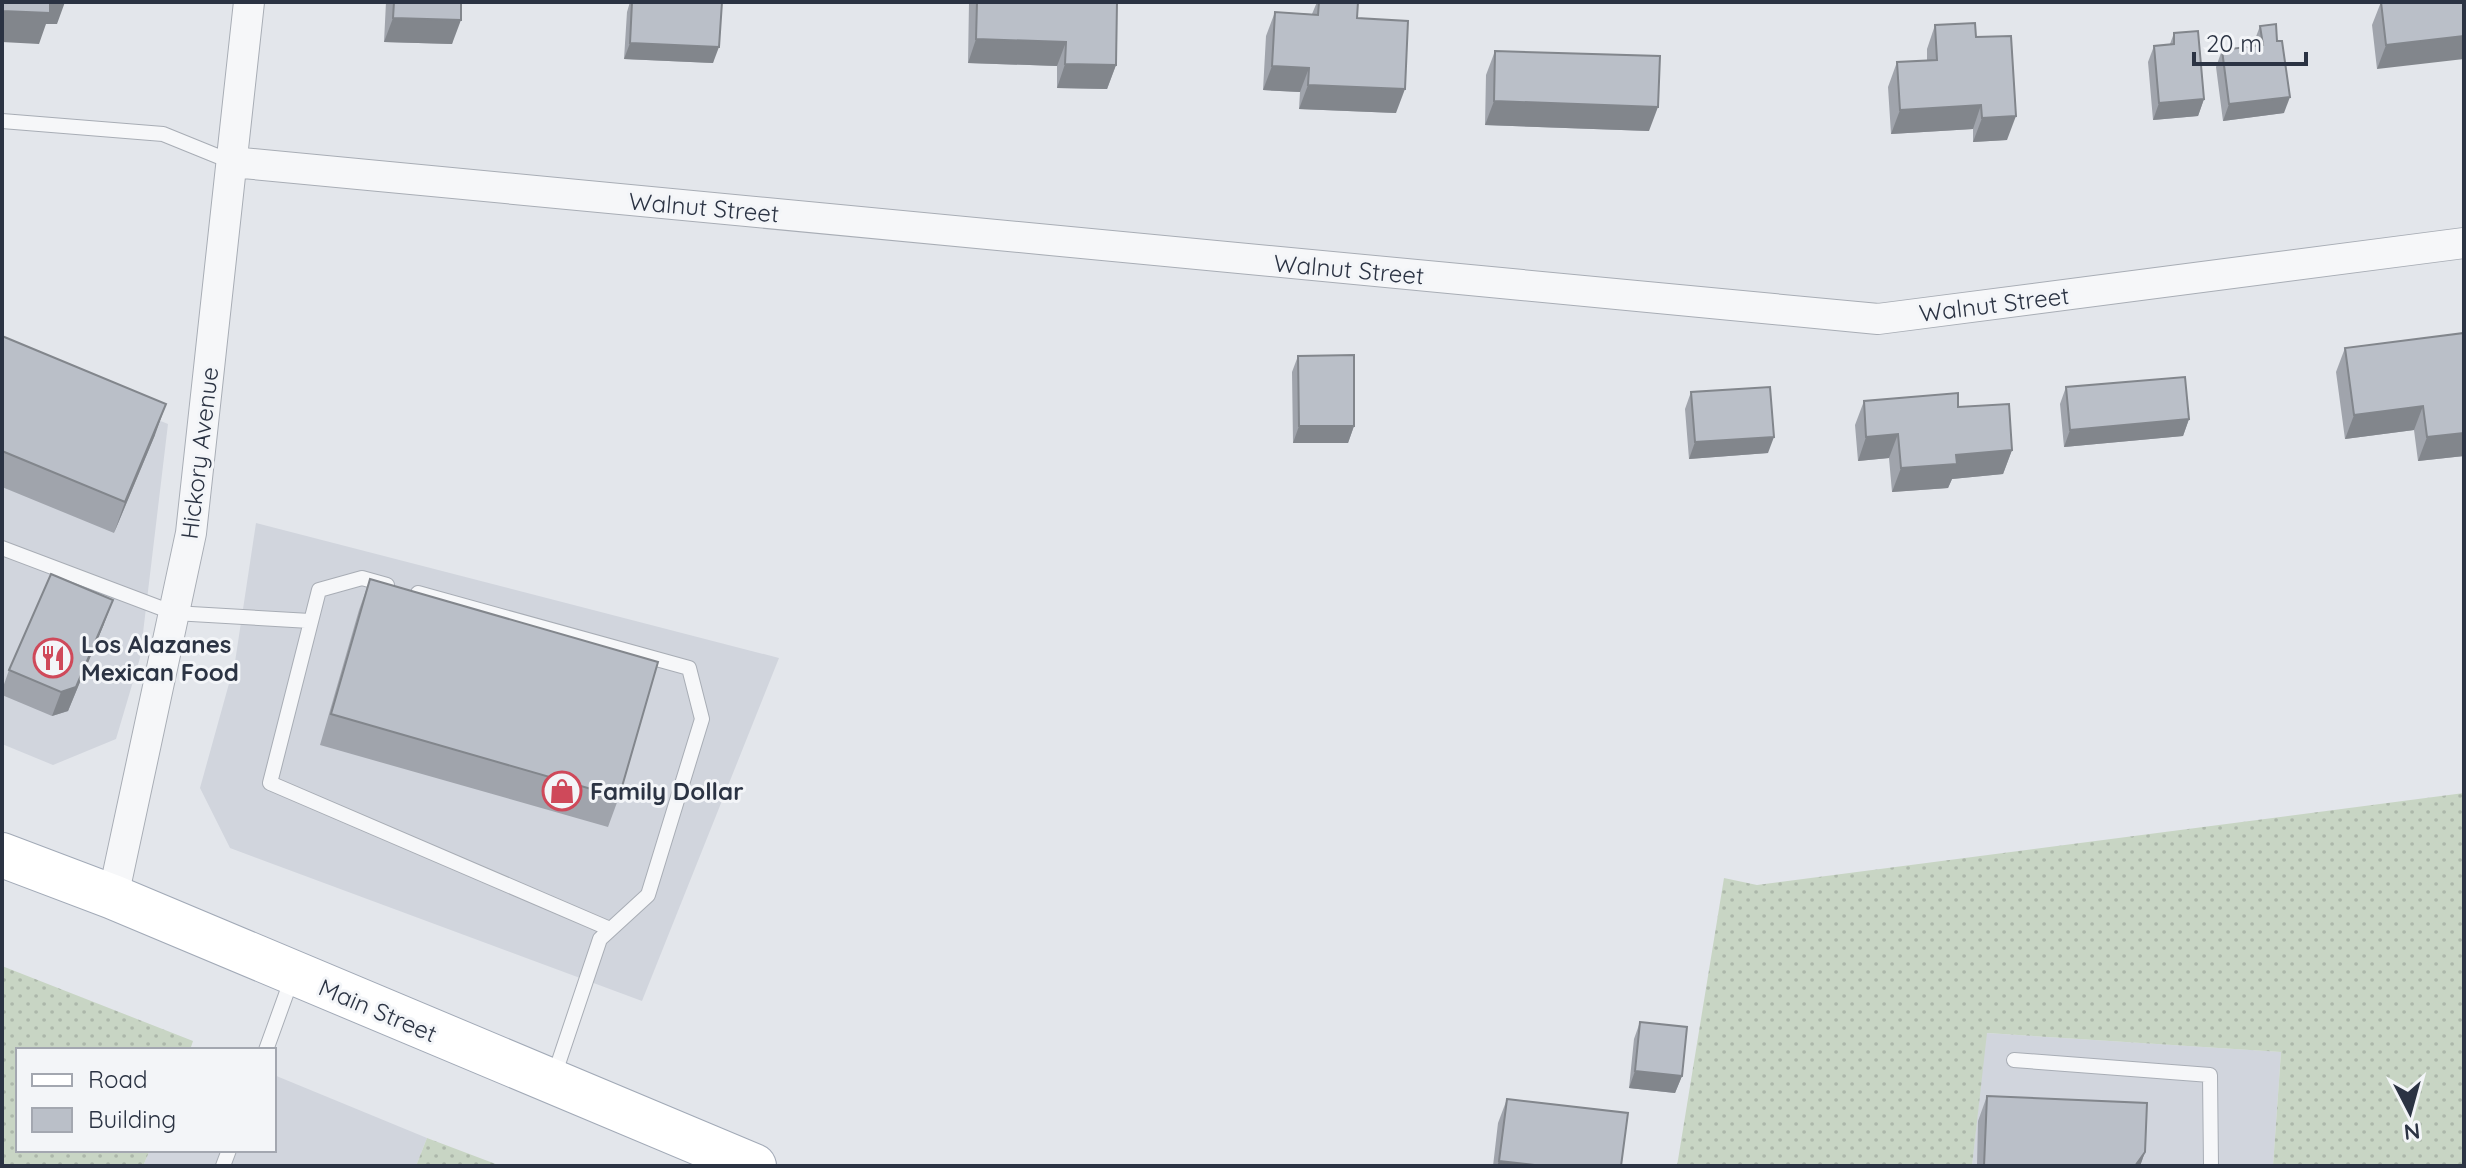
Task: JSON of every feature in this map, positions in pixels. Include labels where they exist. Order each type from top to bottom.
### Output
[{"type":"main road","name":"Main Street","points":[[2,855],[113,897],[551,1084],[754,1166]]},
{"type":"street","name":"Hickory Avenue","points":[[113,897],[191,533],[249,2]]},
{"type":"street","name":"Walnut Street","points":[[232,162],[1878,319],[2464,243]]},
{"type":"lane","points":[[2,121],[163,134],[232,162]]},
{"type":"lane","points":[[2,548],[174,613],[310,621]]},
{"type":"lane","points":[[551,1084],[600,939],[648,895],[702,719],[689,668],[362,578],[319,590],[270,783],[610,929]]},
{"type":"lane","points":[[267,1048],[293,974]]},
{"type":"lane","points":[[2014,1060],[2210,1075],[2211,1166]]},
{"type":"shaded area","points":[[2,357],[168,424],[140,658],[116,739],[53,765],[2,744]]},
{"type":"shaded area","points":[[256,523],[779,658],[642,1001],[230,848],[200,788],[235,662]]},
{"type":"shaded area","points":[[1986,1033],[2281,1052],[2273,1166],[1972,1166]]},
{"type":"shaded area","points":[[276,1076],[427,1138],[416,1166],[143,1166],[149,1152],[276,1152]]},
{"type":"green space","points":[[2464,793],[2464,1166],[2273,1166],[2281,1052],[1987,1033],[1972,1166],[1677,1166],[1724,878],[1757,885]]},
{"type":"green space","points":[[2,966],[193,1041],[191,1048],[16,1048],[16,1152],[149,1152],[143,1166],[2,1166]]},
{"type":"green space","points":[[427,1138],[501,1166],[416,1166]]},
{"type":"building","points":[[2,2],[50,2],[50,13],[2,11]]},
{"type":"building","points":[[394,2],[461,2],[461,20],[393,18]]},
{"type":"building","points":[[632,2],[722,2],[719,47],[630,43]]},
{"type":"building","points":[[977,2],[1117,2],[1116,65],[1065,64],[1066,42],[976,39]]},
{"type":"building","points":[[1319,2],[1358,2],[1357,18],[1408,21],[1405,89],[1308,85],[1309,68],[1272,66],[1275,12],[1318,15]]},
{"type":"building","points":[[2381,2],[2464,2],[2464,36],[2386,45]]},
{"type":"building","points":[[1975,23],[1976,37],[2011,36],[2016,116],[1982,118],[1981,105],[1900,110],[1897,62],[1937,60],[1935,25]]},
{"type":"building","points":[[2276,24],[2277,41],[2282,41],[2290,97],[2229,104],[2222,50],[2263,45],[2260,26]]},
{"type":"building","points":[[2198,31],[2204,99],[2159,103],[2154,46],[2174,44],[2174,33]]},
{"type":"building","points":[[1495,51],[1660,56],[1658,107],[1494,101]]},
{"type":"building","points":[[2464,333],[2464,433],[2427,437],[2423,406],[2354,415],[2345,348]]},
{"type":"building","points":[[2,336],[166,404],[125,502],[2,451]]},
{"type":"building","points":[[1354,355],[1354,426],[1299,426],[1298,356]]},
{"type":"building","points":[[2185,377],[2189,419],[2070,430],[2066,387]]},
{"type":"building","points":[[1770,387],[1774,437],[1695,442],[1691,392]]},
{"type":"building","points":[[1958,393],[1958,407],[2009,404],[2012,450],[1956,455],[1957,464],[1901,468],[1898,434],[1866,437],[1864,401]]},
{"type":"building","name":"Los Alazanes Mexican Food","points":[[51,574],[113,600],[76,687],[61,692],[9,670]]},
{"type":"building","points":[[370,579],[658,662],[619,797],[331,714]]},
{"type":"building","points":[[1640,1022],[1687,1027],[1682,1076],[1635,1071]]},
{"type":"building","points":[[1987,1096],[2147,1103],[2145,1152],[2135,1166],[1984,1166]]},
{"type":"building","points":[[1507,1099],[1628,1113],[1621,1166],[1543,1166],[1499,1161]]},
{"type":"place","name":"Los Alazanes Mexican Food","points":[[53,658]]},
{"type":"place","name":"Family Dollar","points":[[562,791]]}]
